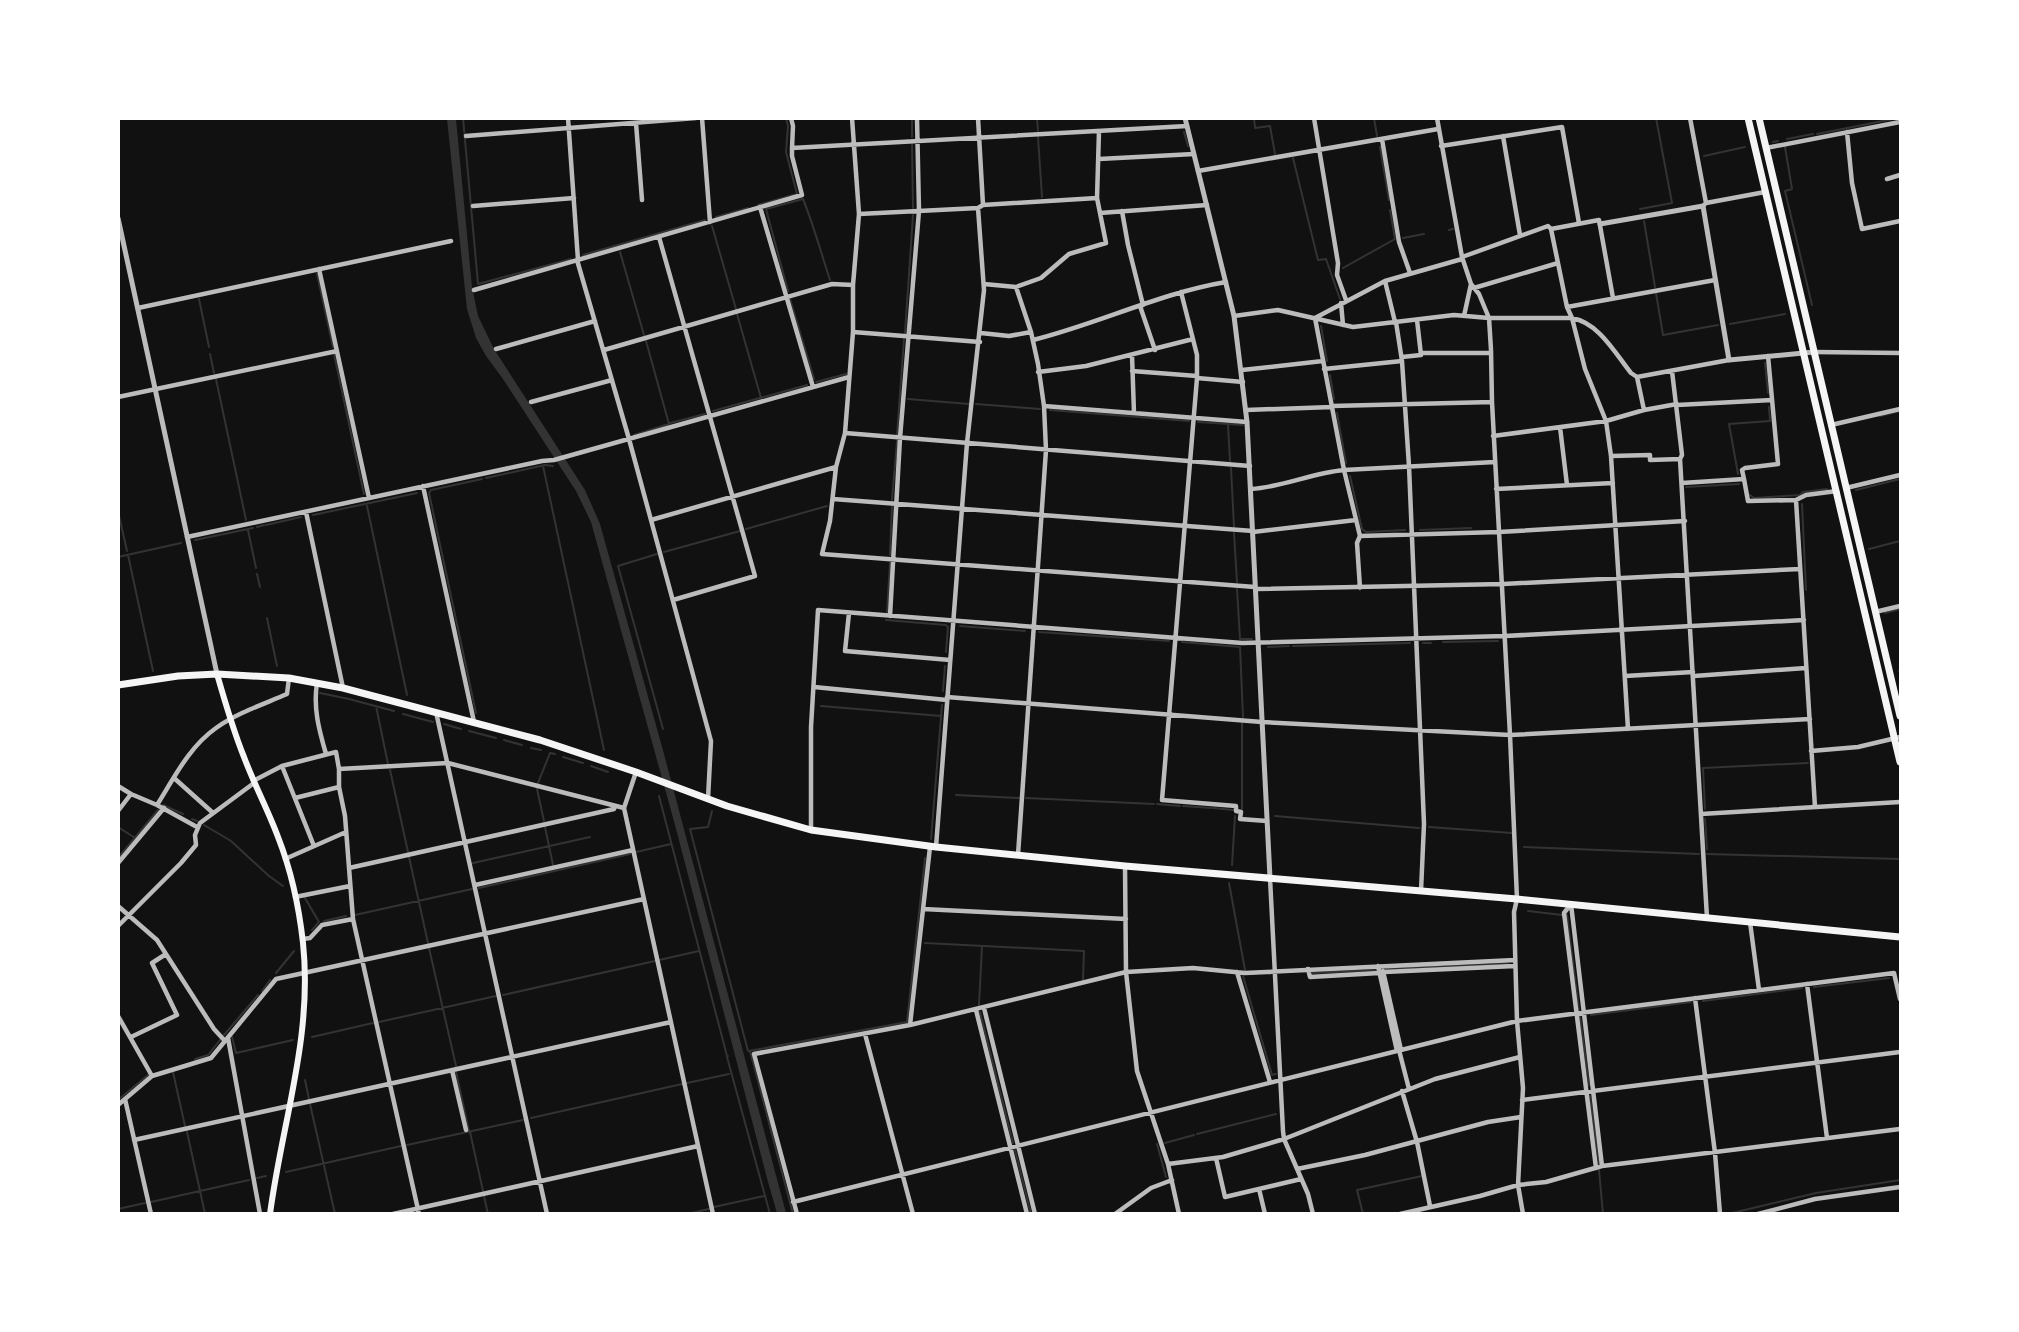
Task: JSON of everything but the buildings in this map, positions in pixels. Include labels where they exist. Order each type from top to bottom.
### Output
[{"type":"main road","points":[[1748,118],[1898,737],[1900,762]]},
{"type":"main road","points":[[1759,118],[1900,716]]},
{"type":"main road","points":[[217,674],[230,719],[278,837],[295,897],[303,939],[305,974],[302,1042],[270,1214]]},
{"type":"main road","points":[[118,685],[217,674],[290,678],[343,688],[540,740],[727,806],[811,830],[933,847],[1125,866],[1517,899],[1900,938]]},
{"type":"street","points":[[568,118],[578,260],[711,741],[708,799]]},
{"type":"street","points":[[466,136],[696,118]]},
{"type":"street","points":[[702,118],[710,222]]},
{"type":"street","points":[[474,290],[802,195],[792,156],[792,118]]},
{"type":"street","points":[[852,118],[858,214],[853,285],[853,332],[845,433],[836,467],[833,499],[822,554],[1256,588],[1503,584],[1800,568]]},
{"type":"street","points":[[890,616],[900,438],[919,211],[917,118]]},
{"type":"street","points":[[910,1025],[923,909],[933,847],[967,443],[981,333],[984,284],[978,118]]},
{"type":"street","points":[[1185,118],[1234,316],[1242,370],[1250,466],[1284,1139],[1313,1214]]},
{"type":"street","points":[[1314,118],[1338,263],[1337,275],[1343,302],[1343,325]]},
{"type":"street","points":[[1437,118],[1462,258],[1472,286],[1479,294],[1489,318],[1517,899],[1514,912],[1515,963],[1522,1100],[1518,1185],[1523,1214]]},
{"type":"street","points":[[1690,118],[1729,360]]},
{"type":"street","points":[[1766,148],[1900,122]]},
{"type":"street","points":[[636,123],[642,200]]},
{"type":"street","points":[[792,148],[1187,126]]},
{"type":"street","points":[[1441,146],[1562,126],[1579,224]]},
{"type":"street","points":[[1198,171],[1438,129]]},
{"type":"street","points":[[984,284],[1016,287],[1041,278],[1069,254],[1106,243],[1097,198],[1099,131]]},
{"type":"street","points":[[1847,132],[1852,183],[1862,229],[1900,221]]},
{"type":"street","points":[[1503,136],[1520,235]]},
{"type":"street","points":[[1382,139],[1400,242],[1410,273]]},
{"type":"street","points":[[1099,159],[1194,154]]},
{"type":"street","points":[[1887,179],[1900,176]]},
{"type":"street","points":[[1600,224],[1765,192]]},
{"type":"street","points":[[473,206],[574,198]]},
{"type":"street","points":[[858,214],[1097,198]]},
{"type":"street","points":[[1100,213],[1207,205]]},
{"type":"street","points":[[760,207],[813,387]]},
{"type":"street","points":[[1122,211],[1141,306],[1155,350]]},
{"type":"street","points":[[118,218],[217,674]]},
{"type":"street","points":[[1315,318],[1384,281],[1462,258],[1548,226],[1551,229],[1599,220],[1613,298]]},
{"type":"street","points":[[1551,229],[1567,307],[1586,369],[1606,421],[1613,483],[1628,729]]},
{"type":"street","points":[[659,237],[755,576],[673,600]]},
{"type":"street","points":[[138,308],[451,241]]},
{"type":"street","points":[[1472,286],[1558,263]]},
{"type":"street","points":[[319,269],[369,498]]},
{"type":"street","points":[[1567,307],[1715,280]]},
{"type":"street","points":[[1384,281],[1402,359],[1405,405],[1424,824],[1421,891]]},
{"type":"street","points":[[1033,340],[1061,333],[1195,287],[1226,282]]},
{"type":"street","points":[[604,350],[832,284],[853,285]]},
{"type":"street","points":[[1464,316],[1472,286]]},
{"type":"street","points":[[1016,287],[1033,340],[1044,406],[1046,450],[1018,855]]},
{"type":"street","points":[[1181,292],[1197,355],[1197,377],[1162,800],[1236,806],[1236,811],[1241,812],[1240,819],[1267,821]]},
{"type":"street","points":[[1234,316],[1272,310],[1353,327],[1454,315],[1489,318],[1572,318],[1591,325],[1631,373],[1637,377],[1729,360],[1804,352],[1900,352]]},
{"type":"street","points":[[1315,318],[1344,470],[1360,536],[1357,543],[1360,588]]},
{"type":"street","points":[[1417,320],[1421,353]]},
{"type":"street","points":[[496,349],[595,321]]},
{"type":"street","points":[[853,332],[980,342]]},
{"type":"street","points":[[981,333],[1009,336],[1030,332]]},
{"type":"street","points":[[1038,372],[1086,366],[1193,339]]},
{"type":"street","points":[[118,397],[337,351]]},
{"type":"street","points":[[1324,369],[1402,359],[1421,355],[1421,353],[1491,353]]},
{"type":"street","points":[[1132,355],[1134,413]]},
{"type":"street","points":[[1768,357],[1778,464],[1742,470],[1748,501],[1796,500],[1806,495],[1837,491]]},
{"type":"street","points":[[1242,370],[1323,361]]},
{"type":"street","points":[[1132,371],[1243,382]]},
{"type":"street","points":[[1672,371],[1682,455],[1680,459],[1707,918]]},
{"type":"street","points":[[187,537],[554,460],[849,377]]},
{"type":"street","points":[[1637,377],[1644,410]]},
{"type":"street","points":[[531,402],[612,380]]},
{"type":"street","points":[[1493,436],[1606,421],[1644,410],[1677,405],[1772,400]]},
{"type":"street","points":[[1246,410],[1492,402]]},
{"type":"street","points":[[1044,406],[1247,422]]},
{"type":"street","points":[[1831,425],[1900,409]]},
{"type":"street","points":[[1560,427],[1567,485]]},
{"type":"street","points":[[845,433],[1250,466]]},
{"type":"street","points":[[1611,456],[1650,455],[1650,460],[1680,459]]},
{"type":"street","points":[[1251,489],[1269,488],[1344,470],[1495,462]]},
{"type":"street","points":[[651,520],[836,467]]},
{"type":"street","points":[[1846,488],[1900,475]]},
{"type":"street","points":[[1683,483],[1744,479]]},
{"type":"street","points":[[1496,489],[1613,483]]},
{"type":"street","points":[[423,486],[474,722]]},
{"type":"street","points":[[833,499],[1253,532],[1356,519]]},
{"type":"street","points":[[1796,500],[1815,807]]},
{"type":"street","points":[[306,512],[343,688]]},
{"type":"street","points":[[1360,536],[1685,522]]},
{"type":"street","points":[[1875,612],[1900,606]]},
{"type":"street","points":[[811,830],[811,727],[818,610],[1258,643],[1416,640],[1804,620]]},
{"type":"street","points":[[849,613],[845,651],[950,660]]},
{"type":"street","points":[[1625,676],[1806,668]]},
{"type":"street","points":[[157,805],[189,754],[214,729],[230,719],[287,694],[290,678]]},
{"type":"street","points":[[317,683],[315,697],[318,726],[326,754]]},
{"type":"street","points":[[814,687],[1262,722],[1510,735],[1809,719]]},
{"type":"street","points":[[436,711],[547,1214]]},
{"type":"street","points":[[1811,751],[1858,747],[1898,737]]},
{"type":"street","points":[[118,926],[196,845],[197,827],[212,812],[254,782],[282,766],[336,752],[353,918],[418,1211]]},
{"type":"street","points":[[339,769],[448,763],[624,808]]},
{"type":"street","points":[[282,766],[314,846]]},
{"type":"street","points":[[636,772],[624,808],[713,1214]]},
{"type":"street","points":[[174,778],[212,812]]},
{"type":"street","points":[[118,786],[197,827]]},
{"type":"street","points":[[295,798],[339,787]]},
{"type":"street","points":[[118,811],[131,794]]},
{"type":"street","points":[[1701,814],[1900,802]]},
{"type":"street","points":[[349,868],[614,809],[615,806]]},
{"type":"street","points":[[118,863],[164,808]]},
{"type":"street","points":[[285,859],[346,832]]},
{"type":"street","points":[[475,885],[633,850]]},
{"type":"street","points":[[1125,866],[1126,972],[1137,1071],[1168,1164],[1179,1214]]},
{"type":"street","points":[[295,897],[350,886]]},
{"type":"street","points":[[118,1105],[152,1076],[211,1058],[276,979],[644,899]]},
{"type":"street","points":[[1570,904],[1593,1090],[1599,1167]]},
{"type":"street","points":[[1570,904],[1564,913],[1599,1167]]},
{"type":"street","points":[[118,906],[157,940],[214,1029],[226,1040],[260,1214]]},
{"type":"street","points":[[923,909],[1126,919]]},
{"type":"street","points":[[303,939],[310,938],[322,925],[353,918]]},
{"type":"street","points":[[1750,922],[1759,990]]},
{"type":"street","points":[[131,1037],[177,1015],[152,963],[166,954]]},
{"type":"street","points":[[797,1214],[754,1054],[910,1025],[1126,972],[1192,968],[1237,972],[1515,963]]},
{"type":"street","points":[[1308,969],[1310,976],[1515,963]]},
{"type":"street","points":[[1380,966],[1409,1089]]},
{"type":"street","points":[[1237,972],[1270,1082]]},
{"type":"street","points":[[793,1202],[1517,1021],[1894,973],[1900,999]]},
{"type":"street","points":[[1807,984],[1827,1138]]},
{"type":"street","points":[[1695,998],[1716,1153],[1720,1213]]},
{"type":"street","points":[[984,1008],[1035,1214]]},
{"type":"street","points":[[976,1010],[1027,1214]]},
{"type":"street","points":[[118,1016],[152,1076]]},
{"type":"street","points":[[134,1140],[671,1022]]},
{"type":"street","points":[[865,1034],[914,1214]]},
{"type":"street","points":[[1522,1100],[1900,1052]]},
{"type":"street","points":[[1168,1164],[1216,1158],[1284,1139],[1402,1091],[1446,1076],[1520,1057]]},
{"type":"street","points":[[452,1070],[466,1130]]},
{"type":"street","points":[[1402,1091],[1417,1142],[1430,1206]]},
{"type":"street","points":[[125,1100],[151,1214]]},
{"type":"street","points":[[1297,1169],[1417,1142],[1488,1122],[1521,1117]]},
{"type":"street","points":[[1400,1214],[1518,1185],[1546,1182],[1599,1167],[1900,1129]]},
{"type":"street","points":[[393,1214],[418,1211],[698,1146]]},
{"type":"street","points":[[1216,1158],[1225,1197],[1301,1179]]},
{"type":"street","points":[[1115,1214],[1151,1188],[1172,1180]]},
{"type":"street","points":[[1758,1214],[1815,1199],[1900,1187]]},
{"type":"street","points":[[1259,1189],[1265,1214]]},
{"type":"street","points":[[1439,1205],[1441,1214]]},
{"type":"shaded area","points":[[447,119],[456,119],[472,287],[478,316],[494,349],[585,490],[600,524],[664,754],[786,1213],[777,1213],[768,1182],[675,825],[591,522],[576,491],[486,356],[476,338],[467,309]]},
{"type":"waterway","points":[[463,118],[478,284],[571,259]]},
{"type":"waterway","points":[[758,205],[797,194],[786,152],[788,126],[786,118]]},
{"type":"waterway","points":[[912,118],[912,137]]},
{"type":"waterway","points":[[1037,118],[1038,131]]},
{"type":"waterway","points":[[1254,118],[1255,128],[1270,126],[1275,154]]},
{"type":"waterway","points":[[1374,118],[1377,136]]},
{"type":"waterway","points":[[1640,209],[1672,203],[1656,118]]},
{"type":"waterway","points":[[1817,134],[1898,118]]},
{"type":"waterway","points":[[1184,132],[1188,146]]},
{"type":"waterway","points":[[1787,139],[1813,134]]},
{"type":"waterway","points":[[1038,137],[1042,197]]},
{"type":"waterway","points":[[1773,142],[1778,141]]},
{"type":"waterway","points":[[912,144],[913,208]]},
{"type":"waterway","points":[[1380,147],[1389,200]]},
{"type":"waterway","points":[[1704,156],[1745,147]]},
{"type":"waterway","points":[[1785,147],[1792,189],[1785,191],[1812,305]]},
{"type":"waterway","points":[[1293,158],[1318,260],[1326,259],[1340,299]]},
{"type":"waterway","points":[[788,291],[766,209],[803,199],[830,280]]},
{"type":"waterway","points":[[716,217],[748,208]]},
{"type":"waterway","points":[[1343,268],[1395,239],[1390,210]]},
{"type":"waterway","points":[[905,333],[913,215]]},
{"type":"waterway","points":[[583,255],[705,220]]},
{"type":"waterway","points":[[1644,221],[1655,287]]},
{"type":"waterway","points":[[712,226],[736,309]]},
{"type":"waterway","points":[[1449,230],[1453,229]]},
{"type":"waterway","points":[[1403,238],[1424,234]]},
{"type":"waterway","points":[[620,252],[644,335]]},
{"type":"waterway","points":[[317,274],[333,347]]},
{"type":"waterway","points":[[1656,293],[1663,335],[1718,325]]},
{"type":"waterway","points":[[199,299],[209,347]]},
{"type":"waterway","points":[[790,299],[814,379]]},
{"type":"waterway","points":[[737,314],[761,398]]},
{"type":"waterway","points":[[1730,324],[1785,314]]},
{"type":"waterway","points":[[1321,326],[1327,361]]},
{"type":"waterway","points":[[897,435],[904,339]]},
{"type":"waterway","points":[[634,435],[669,424],[646,341]]},
{"type":"waterway","points":[[210,354],[214,373]]},
{"type":"waterway","points":[[334,354],[364,494]]},
{"type":"waterway","points":[[1765,363],[1768,393]]},
{"type":"waterway","points":[[816,382],[846,374]]},
{"type":"waterway","points":[[1330,375],[1334,399]]},
{"type":"waterway","points":[[216,379],[246,520]]},
{"type":"waterway","points":[[713,411],[807,385]]},
{"type":"waterway","points":[[908,399],[969,404]]},
{"type":"waterway","points":[[976,404],[1040,409]]},
{"type":"waterway","points":[[1738,474],[1729,424],[1770,421],[1769,407]]},
{"type":"waterway","points":[[1050,410],[1189,421]]},
{"type":"waterway","points":[[1880,416],[1900,411]]},
{"type":"waterway","points":[[1337,413],[1346,463]]},
{"type":"waterway","points":[[670,423],[705,414]]},
{"type":"waterway","points":[[1198,422],[1243,425]]},
{"type":"waterway","points":[[1228,425],[1230,461]]},
{"type":"waterway","points":[[892,500],[897,441]]},
{"type":"waterway","points":[[486,478],[545,465],[553,466]]},
{"type":"waterway","points":[[543,466],[604,750]]},
{"type":"waterway","points":[[1231,468],[1234,527]]},
{"type":"waterway","points":[[1350,476],[1362,529],[1366,532],[1405,530]]},
{"type":"waterway","points":[[476,713],[429,493],[431,490],[482,479]]},
{"type":"waterway","points":[[1856,490],[1900,479]]},
{"type":"waterway","points":[[1686,487],[1739,484]]},
{"type":"waterway","points":[[1750,495],[1754,498],[1800,495],[1803,492],[1827,489]]},
{"type":"waterway","points":[[313,515],[417,493]]},
{"type":"waterway","points":[[1802,504],[1806,590]]},
{"type":"waterway","points":[[367,506],[407,695]]},
{"type":"waterway","points":[[746,529],[827,506]]},
{"type":"waterway","points":[[890,555],[892,506]]},
{"type":"waterway","points":[[118,511],[127,551]]},
{"type":"waterway","points":[[266,525],[301,517]]},
{"type":"waterway","points":[[257,527],[264,525]]},
{"type":"waterway","points":[[195,540],[253,528]]},
{"type":"waterway","points":[[1420,530],[1471,528]]},
{"type":"waterway","points":[[248,530],[256,568]]},
{"type":"waterway","points":[[664,552],[740,531]]},
{"type":"waterway","points":[[1234,533],[1237,582]]},
{"type":"waterway","points":[[1869,549],[1900,541]]},
{"type":"waterway","points":[[118,557],[181,543]]},
{"type":"waterway","points":[[657,554],[618,566],[663,729]]},
{"type":"waterway","points":[[128,555],[153,671]]},
{"type":"waterway","points":[[887,612],[890,563]]},
{"type":"waterway","points":[[257,574],[260,587]]},
{"type":"waterway","points":[[1237,589],[1240,639],[1252,639]]},
{"type":"waterway","points":[[1885,613],[1900,609]]},
{"type":"waterway","points":[[267,618],[277,666]]},
{"type":"waterway","points":[[886,620],[946,625],[948,627],[946,652]]},
{"type":"waterway","points":[[960,626],[1025,631]]},
{"type":"waterway","points":[[1039,632],[1169,641]]},
{"type":"waterway","points":[[1443,642],[1498,641]]},
{"type":"waterway","points":[[1182,642],[1240,647],[1243,717]]},
{"type":"waterway","points":[[1293,646],[1410,643]]},
{"type":"waterway","points":[[1423,643],[1431,643]]},
{"type":"waterway","points":[[1268,647],[1289,646]]},
{"type":"waterway","points":[[943,691],[945,666]]},
{"type":"waterway","points":[[320,693],[394,711]]},
{"type":"waterway","points":[[931,839],[942,705]]},
{"type":"waterway","points":[[376,706],[388,764]]},
{"type":"waterway","points":[[821,706],[941,716]]},
{"type":"waterway","points":[[403,714],[433,722]]},
{"type":"waterway","points":[[1242,723],[1242,809]]},
{"type":"waterway","points":[[444,724],[461,729]]},
{"type":"waterway","points":[[469,731],[496,738]]},
{"type":"waterway","points":[[504,740],[522,745]]},
{"type":"waterway","points":[[531,748],[541,750]]},
{"type":"waterway","points":[[538,783],[550,753],[555,754]]},
{"type":"waterway","points":[[563,757],[583,763]]},
{"type":"waterway","points":[[1705,809],[1703,768],[1808,763]]},
{"type":"waterway","points":[[591,766],[608,772]]},
{"type":"waterway","points":[[390,770],[408,852]]},
{"type":"waterway","points":[[537,789],[544,821]]},
{"type":"waterway","points":[[956,795],[1019,798]]},
{"type":"waterway","points":[[659,796],[728,1056]]},
{"type":"waterway","points":[[1026,798],[1154,804]]},
{"type":"waterway","points":[[1157,804],[1180,806]]},
{"type":"waterway","points":[[163,805],[183,814]]},
{"type":"waterway","points":[[1183,806],[1211,808]]},
{"type":"waterway","points":[[1213,808],[1233,810]]},
{"type":"waterway","points":[[118,858],[158,810]]},
{"type":"waterway","points":[[712,811],[708,827],[690,829],[748,1051]]},
{"type":"waterway","points":[[1232,865],[1235,816]]},
{"type":"waterway","points":[[1275,816],[1419,828]]},
{"type":"waterway","points":[[192,819],[197,821]]},
{"type":"waterway","points":[[1705,819],[1707,849]]},
{"type":"waterway","points":[[204,825],[231,841],[283,886]]},
{"type":"waterway","points":[[118,827],[135,838]]},
{"type":"waterway","points":[[545,827],[553,865]]},
{"type":"waterway","points":[[1429,827],[1512,833]]},
{"type":"waterway","points":[[473,863],[590,837]]},
{"type":"waterway","points":[[636,852],[671,844]]},
{"type":"waterway","points":[[1524,847],[1699,854]]},
{"type":"waterway","points":[[479,888],[630,854]]},
{"type":"waterway","points":[[1707,854],[1900,859]]},
{"type":"waterway","points":[[409,857],[428,943]]},
{"type":"waterway","points":[[749,1051],[907,1022],[925,858]]},
{"type":"waterway","points":[[1229,883],[1245,970]]},
{"type":"waterway","points":[[355,915],[472,889]]},
{"type":"waterway","points":[[305,898],[319,922]]},
{"type":"waterway","points":[[1528,911],[1562,915]]},
{"type":"waterway","points":[[1567,915],[1579,1010]]},
{"type":"waterway","points":[[324,921],[346,916]]},
{"type":"waterway","points":[[312,930],[318,923]]},
{"type":"waterway","points":[[925,943],[1084,951],[1083,980]]},
{"type":"waterway","points":[[979,1005],[982,946]]},
{"type":"waterway","points":[[429,948],[456,1066]]},
{"type":"waterway","points":[[276,973],[294,951]]},
{"type":"waterway","points":[[659,960],[699,951]]},
{"type":"waterway","points":[[503,995],[655,961]]},
{"type":"waterway","points":[[1386,969],[1508,964]]},
{"type":"waterway","points":[[1313,973],[1376,970]]},
{"type":"waterway","points":[[1243,976],[1272,1075],[1276,1074]]},
{"type":"waterway","points":[[1814,987],[1889,978]]},
{"type":"waterway","points":[[262,991],[270,980]]},
{"type":"waterway","points":[[1703,1001],[1802,988]]},
{"type":"waterway","points":[[224,1035],[258,995]]},
{"type":"waterway","points":[[379,1022],[496,996]]},
{"type":"waterway","points":[[1591,1015],[1691,1002]]},
{"type":"waterway","points":[[980,1012],[1013,1143]]},
{"type":"waterway","points":[[1580,1016],[1589,1085]]},
{"type":"waterway","points":[[312,1037],[373,1023]]},
{"type":"waterway","points":[[232,1037],[236,1053],[293,1040]]},
{"type":"waterway","points":[[195,1059],[208,1055],[220,1040]]},
{"type":"waterway","points":[[750,1051],[793,1214]]},
{"type":"waterway","points":[[727,1057],[770,1214]]},
{"type":"waterway","points":[[173,1072],[185,1126]]},
{"type":"waterway","points":[[456,1072],[469,1131]]},
{"type":"waterway","points":[[687,1083],[729,1074]]},
{"type":"waterway","points":[[118,1100],[148,1075]]},
{"type":"waterway","points":[[305,1080],[309,1099]]},
{"type":"waterway","points":[[531,1118],[682,1084]]},
{"type":"waterway","points":[[1590,1096],[1599,1164]]},
{"type":"waterway","points":[[310,1104],[335,1214]]},
{"type":"waterway","points":[[1197,1134],[1276,1114]]},
{"type":"waterway","points":[[407,1145],[523,1120]]},
{"type":"waterway","points":[[187,1132],[200,1191]]},
{"type":"waterway","points":[[470,1132],[483,1191]]},
{"type":"waterway","points":[[1165,1143],[1194,1135]]},
{"type":"waterway","points":[[1157,1144],[1166,1177]]},
{"type":"waterway","points":[[286,1172],[401,1146]]},
{"type":"waterway","points":[[1015,1150],[1031,1214]]},
{"type":"waterway","points":[[1599,1170],[1603,1214]]},
{"type":"waterway","points":[[257,1178],[266,1176]]},
{"type":"waterway","points":[[1363,1214],[1357,1190],[1422,1176]]},
{"type":"waterway","points":[[151,1202],[249,1180]]},
{"type":"waterway","points":[[1728,1214],[1816,1193],[1900,1180]]},
{"type":"waterway","points":[[200,1191],[205,1214]]},
{"type":"waterway","points":[[484,1196],[488,1214]]},
{"type":"waterway","points":[[714,1207],[764,1196]]},
{"type":"waterway","points":[[118,1209],[145,1203]]},
{"type":"waterway","points":[[687,1214],[709,1209]]}]
